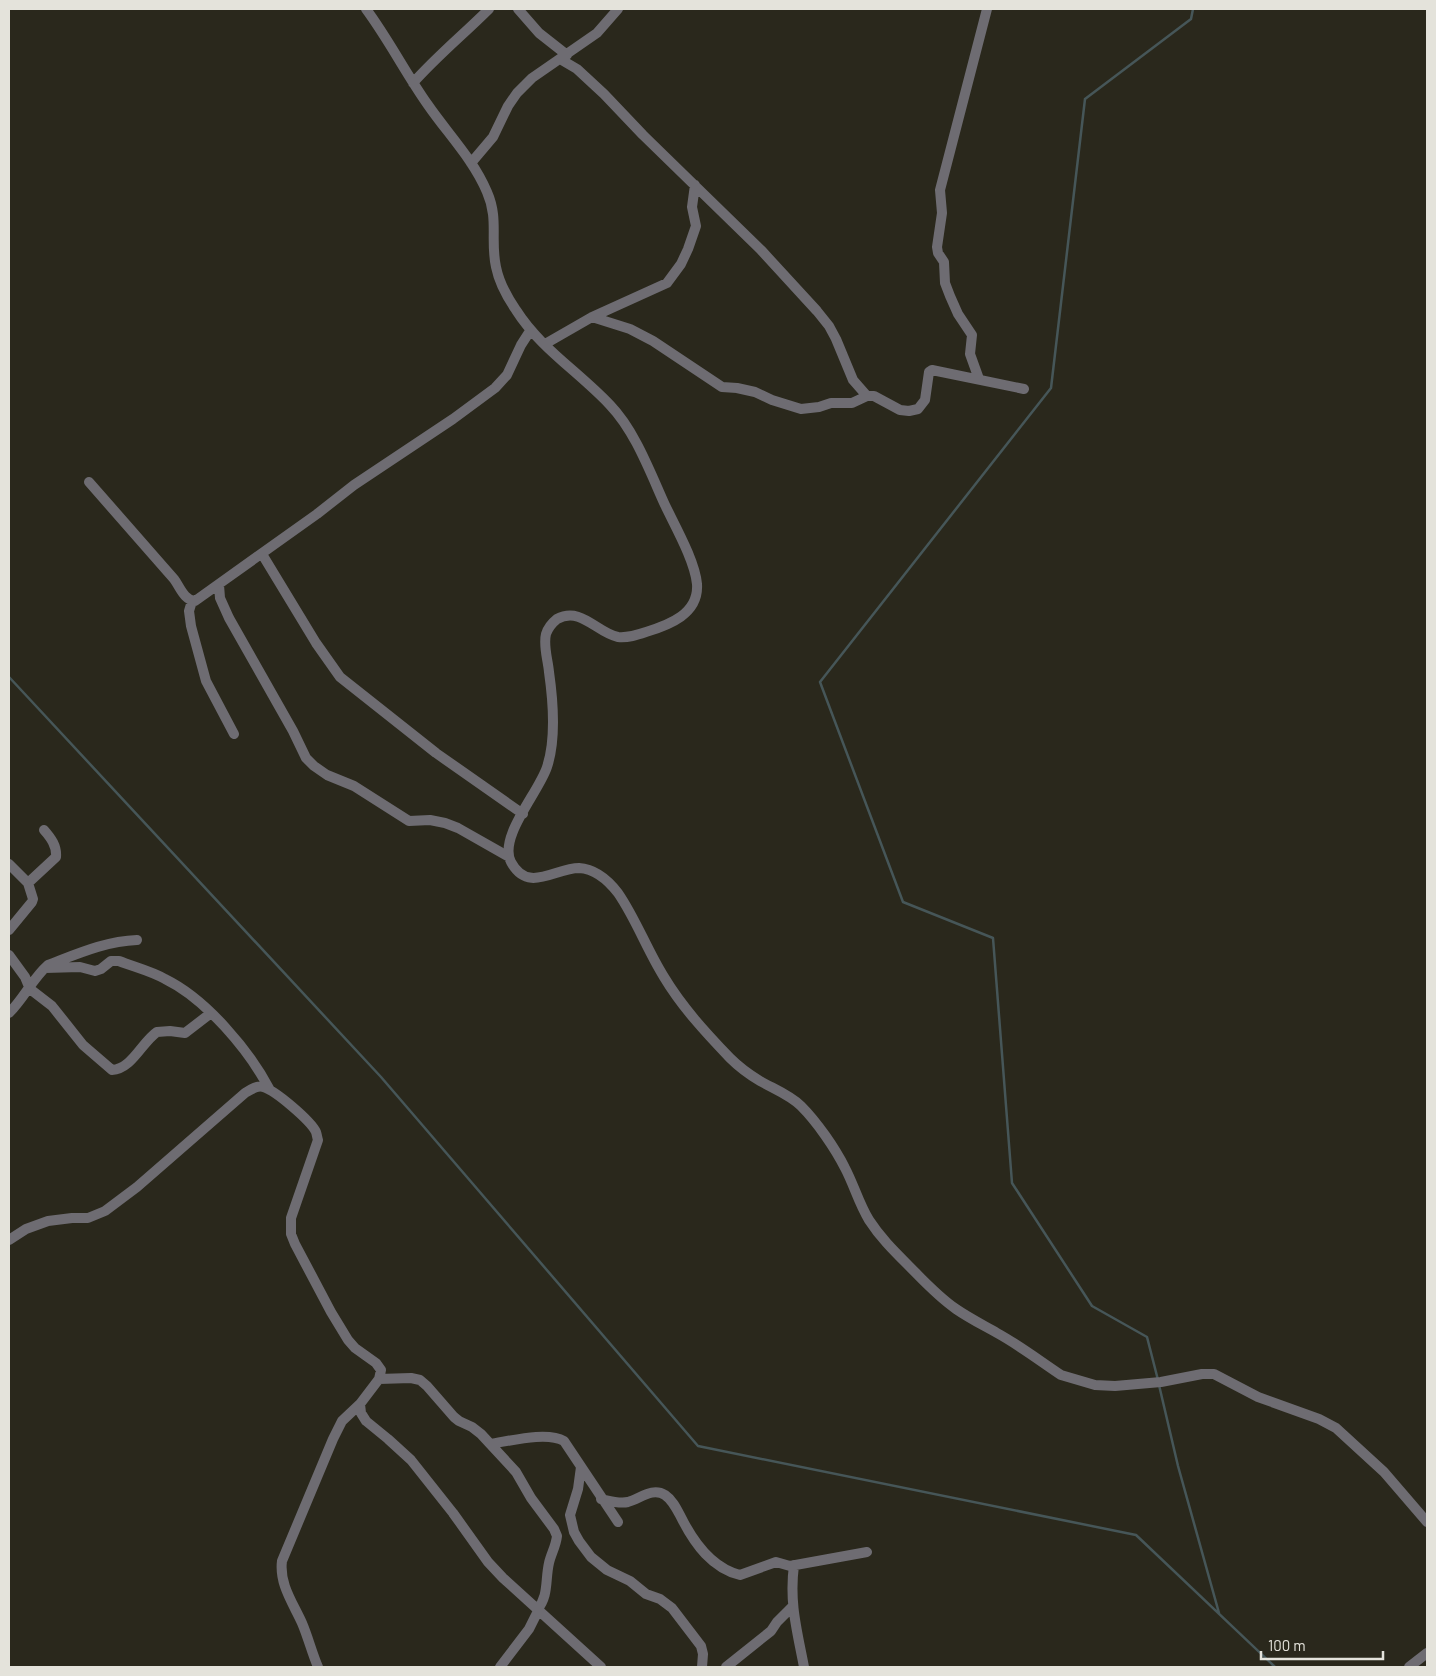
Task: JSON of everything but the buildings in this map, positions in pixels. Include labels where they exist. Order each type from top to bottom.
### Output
[{"type":"street","points":[[366,9],[428,105],[472,163],[485,187],[492,204],[495,222],[496,266],[508,297],[530,331],[607,402],[623,422],[658,487],[686,550],[697,584],[696,595],[686,614],[666,626],[624,638],[613,636],[588,620],[575,616],[563,616],[550,626],[546,632],[545,641],[550,674],[551,750],[546,770],[511,835],[507,848],[513,866],[520,873],[528,877],[539,878],[575,868],[584,868],[608,880],[622,899],[651,955],[683,1005],[736,1064],[757,1080],[793,1099],[802,1107],[844,1164],[865,1213],[880,1234],[931,1288],[955,1308],[996,1332],[1061,1375],[1070,1378],[1095,1385],[1115,1386],[1161,1382],[1202,1374],[1214,1374],[1258,1397],[1319,1419],[1336,1428],[1374,1463],[1427,1522]]},
{"type":"street","points":[[413,83],[434,60],[450,48],[489,9]]},
{"type":"street","points":[[518,9],[539,33],[604,94],[761,250],[817,311],[829,326],[836,339],[853,380],[867,396]]},
{"type":"street","points":[[472,163],[492,137],[517,93],[532,78],[597,33],[618,9]]},
{"type":"street","points":[[979,379],[970,354],[972,335],[958,314],[950,296],[945,283],[944,262],[938,253],[937,247],[942,214],[940,190],[988,9]]},
{"type":"street","points":[[545,344],[592,317],[651,291],[667,282],[673,276],[688,249],[696,226],[692,207],[695,185]]},
{"type":"street","points":[[592,317],[630,329],[653,341],[722,387],[755,392],[772,400],[801,409],[819,407],[831,403],[852,403],[867,396],[874,396],[900,410],[909,412],[918,409],[925,400],[929,372],[932,370],[1024,389]]},
{"type":"street","points":[[234,734],[206,681],[191,626],[189,611],[192,601],[219,585],[317,514],[348,489],[453,419],[495,388],[507,375],[530,331]]},
{"type":"street","points":[[89,482],[174,579],[185,596],[192,601]]},
{"type":"street","points":[[262,554],[316,643],[340,677],[436,753],[523,814]]},
{"type":"street","points":[[219,585],[220,598],[230,618],[306,758],[314,766],[354,786],[409,821],[430,820],[445,823],[458,828],[509,857]]},
{"type":"street","points":[[28,883],[56,857],[54,844],[44,830]]},
{"type":"street","points":[[9,864],[28,883],[33,899],[9,930]]},
{"type":"street","points":[[9,1012],[20,1002],[48,965],[102,945],[138,940]]},
{"type":"street","points":[[9,955],[25,977],[30,989],[52,1006],[83,1045],[112,1070],[126,1064],[157,1032],[188,1032],[211,1013]]},
{"type":"street","points":[[45,968],[80,967],[95,971],[111,961],[119,961],[165,978],[197,999],[211,1013],[250,1058],[271,1091]]},
{"type":"street","points":[[9,1240],[26,1229],[48,1221],[88,1218],[99,1215],[137,1187],[245,1093],[258,1086],[271,1091],[292,1107],[309,1123],[317,1134],[318,1140],[291,1218],[292,1234],[295,1244],[330,1312],[348,1340],[354,1348],[379,1366],[381,1372],[379,1379],[360,1404],[342,1421],[282,1561],[280,1571],[282,1582],[303,1625],[318,1667]]},
{"type":"street","points":[[379,1379],[411,1378],[420,1380],[454,1417],[472,1427],[516,1472],[557,1536],[546,1573],[543,1602],[529,1628],[500,1667]]},
{"type":"street","points":[[360,1404],[361,1413],[366,1421],[410,1460],[453,1513],[488,1562],[514,1589],[601,1667]]},
{"type":"street","points":[[490,1444],[530,1438],[558,1437],[568,1445],[601,1499],[618,1522]]},
{"type":"street","points":[[581,1467],[578,1490],[570,1515],[574,1532],[584,1550],[607,1570],[630,1581],[646,1594],[660,1599],[672,1608],[701,1646],[702,1667]]},
{"type":"street","points":[[601,1499],[616,1503],[629,1502],[654,1492],[665,1495],[677,1509],[700,1549],[725,1570],[740,1576],[776,1562],[794,1565],[867,1552]]},
{"type":"street","points":[[794,1565],[791,1595],[792,1607],[804,1667]]},
{"type":"street","points":[[726,1667],[771,1631],[792,1607]]},
{"type":"street","points":[[1409,1667],[1427,1653]]},
{"type":"waterway","points":[[1158,1380],[1147,1337],[1092,1306],[1012,1183],[993,938],[903,902],[820,682],[1051,388],[1085,99],[1191,19],[1193,9]]},
{"type":"waterway","points":[[9,677],[381,1077],[698,1446],[1136,1535],[1275,1667]]},
{"type":"waterway","points":[[1159,1385],[1178,1466],[1219,1613]]}]
